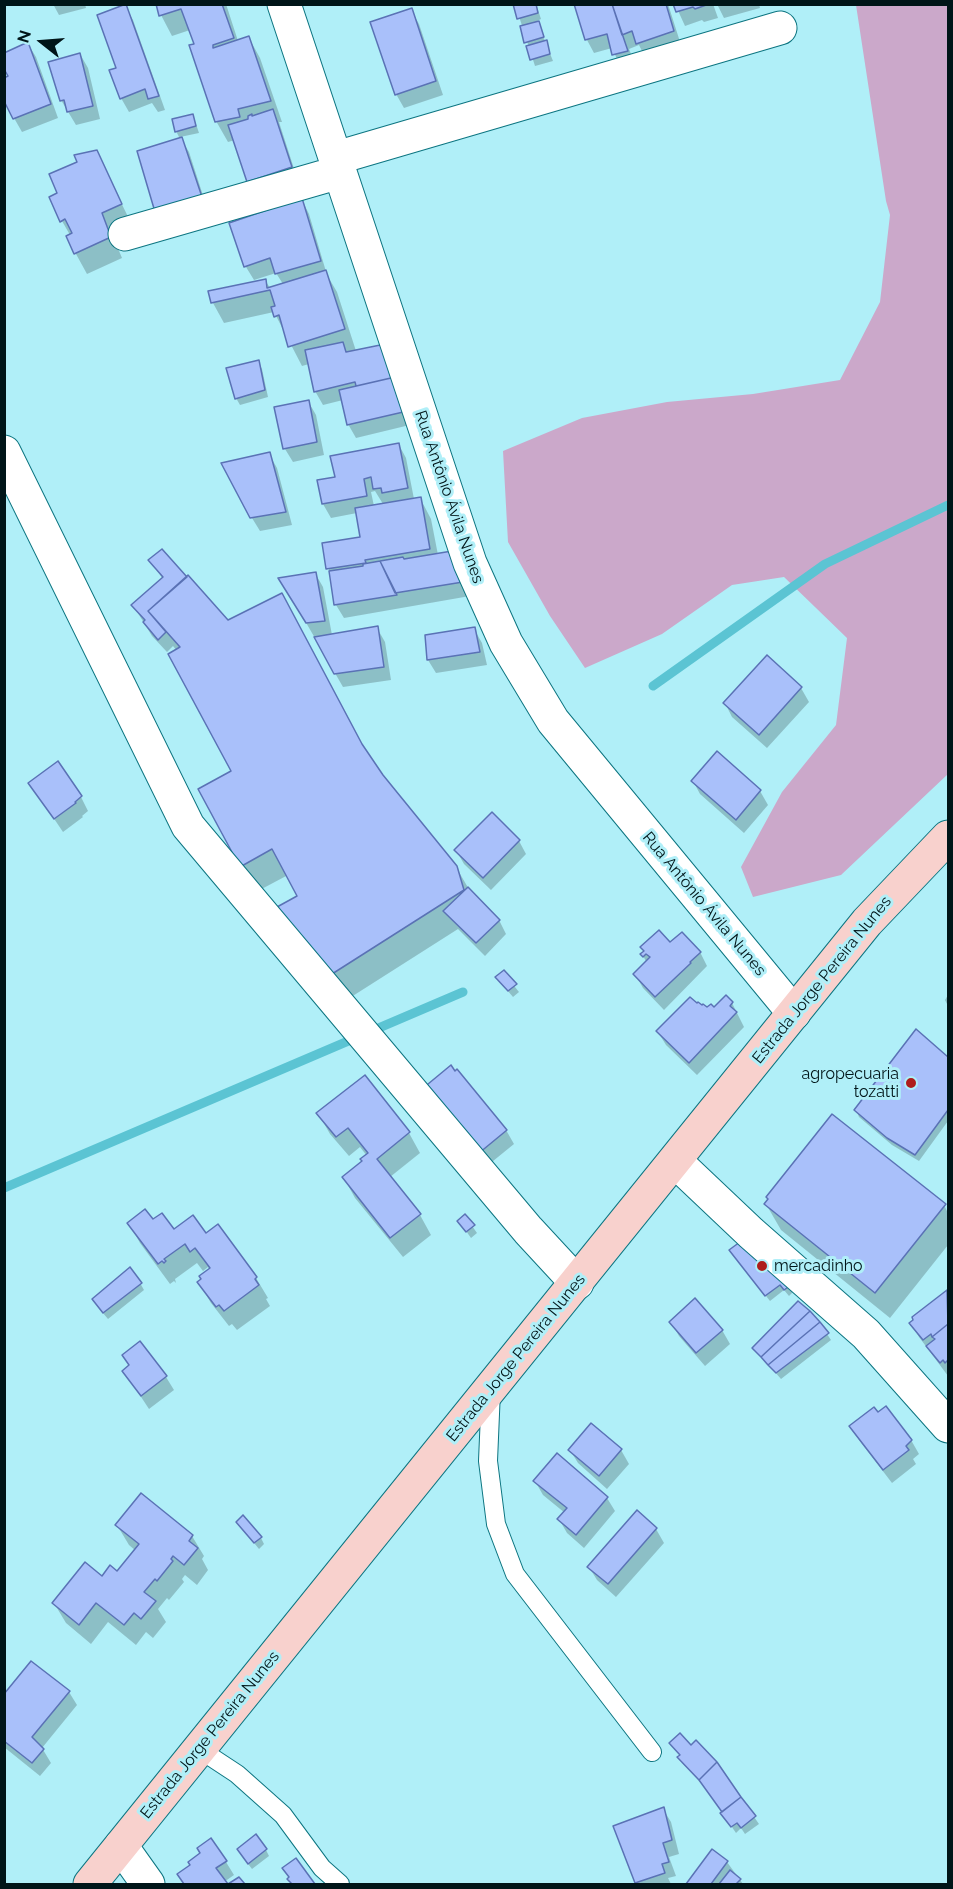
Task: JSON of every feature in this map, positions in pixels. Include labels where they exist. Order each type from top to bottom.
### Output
[{"type":"street","name":"Rua Antônio Ávila Nunes","points":[[284,4],[470,563],[506,643],[553,721],[794,1013]]},
{"type":"street","points":[[125,234],[338,165],[780,28]]},
{"type":"street","points":[[4,452],[188,826],[513,1211],[577,1283]]},
{"type":"street","name":"Estrada Jorge Pereira Nunes","points":[[90,1884],[867,922],[945,846]]},
{"type":"street","points":[[675,1161],[751,1233],[866,1334],[948,1426]]},
{"type":"street","points":[[121,1846],[148,1884]]},
{"type":"lane","points":[[491,1388],[488,1461],[496,1524],[515,1574],[651,1752]]},
{"type":"lane","points":[[199,1749],[237,1774],[283,1815],[322,1868],[340,1884]]},
{"type":"shaded area","points":[[856,5],[948,5],[948,774],[841,875],[753,897],[741,867],[782,792],[836,725],[847,638],[784,577],[732,585],[662,634],[585,668],[550,616],[508,542],[503,451],[582,418],[667,402],[753,394],[840,380],[880,302],[890,215]]},
{"type":"building","points":[[126,4],[159,96],[148,99],[145,89],[120,99],[109,70],[116,68],[97,15]]},
{"type":"building","points":[[156,4],[222,4],[234,38],[213,45],[213,48],[249,36],[271,101],[238,109],[240,117],[215,122],[189,45],[194,44],[181,9],[159,16]]},
{"type":"building","points":[[513,4],[536,4],[538,13],[517,19]]},
{"type":"building","points":[[574,4],[612,4],[628,51],[612,55],[607,34],[585,40]]},
{"type":"building","points":[[612,4],[666,4],[674,31],[636,44],[632,31],[622,35]]},
{"type":"building","points":[[673,4],[709,4],[676,12]]},
{"type":"building","points":[[412,8],[436,81],[395,95],[370,22]]},
{"type":"building","points":[[539,21],[544,37],[524,43],[520,26]]},
{"type":"building","points":[[547,40],[550,54],[530,60],[526,46]]},
{"type":"building","points":[[28,42],[51,104],[13,119],[4,101],[4,78],[8,76],[4,69],[4,53]]},
{"type":"building","points":[[80,53],[93,106],[67,112],[64,100],[60,101],[48,62]]},
{"type":"building","points":[[273,109],[292,167],[247,182],[228,125],[248,119],[248,116],[252,114],[252,116]]},
{"type":"building","points":[[193,114],[196,126],[175,132],[172,119]]},
{"type":"building","points":[[182,137],[202,197],[155,212],[137,151]]},
{"type":"building","points":[[97,150],[122,204],[102,213],[111,237],[74,254],[66,236],[72,233],[65,219],[60,222],[49,197],[57,193],[49,174],[77,162],[74,155]]},
{"type":"building","points":[[302,198],[321,261],[275,274],[270,258],[244,267],[229,223]]},
{"type":"building","points":[[326,270],[345,329],[288,347],[279,315],[274,317],[271,307],[275,306],[270,290],[211,303],[208,291],[266,279],[267,288]]},
{"type":"building","points":[[343,342],[346,352],[395,342],[404,375],[356,386],[355,382],[314,392],[305,350]]},
{"type":"building","points":[[259,360],[265,390],[235,399],[226,368]]},
{"type":"building","points":[[404,375],[412,410],[347,425],[339,390]]},
{"type":"building","points":[[309,400],[317,442],[283,449],[274,407]]},
{"type":"building","points":[[399,443],[408,488],[382,493],[381,488],[373,489],[371,477],[364,479],[367,496],[322,504],[317,480],[335,477],[330,456]]},
{"type":"building","points":[[270,452],[286,512],[250,518],[221,463]]},
{"type":"building","points":[[421,497],[430,549],[326,569],[322,543],[360,537],[355,508]]},
{"type":"building","points":[[162,549],[187,577],[148,611],[166,632],[158,640],[143,622],[145,620],[131,605],[163,577],[148,560]]},
{"type":"building","points":[[458,550],[463,582],[395,593],[380,561],[403,557],[404,559]]},
{"type":"building","points":[[380,561],[397,595],[334,605],[329,571]]},
{"type":"building","points":[[316,572],[325,621],[306,623],[278,578]]},
{"type":"building","points":[[188,575],[228,620],[282,593],[362,744],[383,775],[457,866],[464,890],[321,981],[277,907],[297,896],[272,849],[240,867],[198,789],[231,771],[168,654],[180,647],[148,611]]},
{"type":"building","points":[[378,626],[384,667],[334,674],[314,637]]},
{"type":"building","points":[[475,627],[480,652],[427,660],[425,635]]},
{"type":"building","points":[[767,655],[802,687],[759,735],[723,703]]},
{"type":"building","points":[[717,751],[761,790],[736,820],[691,781]]},
{"type":"building","points":[[58,761],[82,796],[54,819],[28,783]]},
{"type":"building","points":[[492,812],[520,840],[483,878],[454,850]]},
{"type":"building","points":[[468,887],[500,920],[476,943],[443,911]]},
{"type":"building","points":[[659,930],[670,942],[682,932],[701,952],[655,997],[633,974],[650,957],[646,954],[643,957],[640,954],[644,951],[640,947]]},
{"type":"building","points":[[504,970],[517,984],[508,991],[495,977]]},
{"type":"building","points":[[726,995],[733,1002],[730,1006],[737,1012],[689,1063],[656,1031],[690,997],[697,1003],[707,1007],[711,1004],[714,1007]]},
{"type":"building","name":"agropecuaria tozatti","points":[[916,1029],[948,1057],[948,1110],[915,1155],[887,1138],[854,1110]]},
{"type":"building","points":[[451,1065],[455,1071],[457,1069],[507,1130],[473,1158],[422,1089]]},
{"type":"building","points":[[365,1075],[410,1132],[377,1159],[421,1214],[390,1238],[342,1177],[362,1161],[360,1159],[368,1153],[348,1128],[336,1137],[316,1113]]},
{"type":"building","points":[[832,1114],[946,1204],[875,1293],[764,1204],[768,1199],[766,1197]]},
{"type":"building","points":[[145,1209],[153,1219],[162,1213],[174,1229],[193,1215],[206,1233],[218,1224],[257,1277],[255,1279],[259,1285],[224,1311],[219,1305],[216,1307],[197,1282],[201,1279],[199,1276],[210,1268],[195,1248],[190,1252],[185,1244],[164,1259],[166,1261],[164,1263],[162,1261],[158,1264],[127,1223]]},
{"type":"building","points":[[465,1214],[475,1225],[466,1232],[457,1221]]},
{"type":"building","name":"mercadinho","points":[[744,1239],[791,1285],[784,1290],[780,1285],[765,1296],[729,1250]]},
{"type":"building","points":[[130,1267],[142,1283],[103,1313],[92,1299]]},
{"type":"building","points":[[947,1290],[948,1324],[932,1337],[931,1334],[923,1340],[909,1323],[913,1320],[912,1317]]},
{"type":"building","points":[[695,1298],[723,1330],[696,1353],[669,1322]]},
{"type":"building","points":[[798,1301],[810,1311],[761,1357],[752,1348]]},
{"type":"building","points":[[810,1311],[820,1322],[768,1365],[761,1357]]},
{"type":"building","points":[[820,1322],[829,1333],[776,1373],[768,1365]]},
{"type":"building","points":[[948,1324],[948,1360],[940,1363],[926,1346],[935,1339],[932,1337]]},
{"type":"building","points":[[140,1341],[167,1376],[141,1396],[122,1371],[129,1365],[122,1355]]},
{"type":"building","points":[[886,1406],[912,1440],[906,1446],[909,1450],[883,1470],[849,1426],[874,1407],[878,1412]]},
{"type":"building","points":[[591,1423],[622,1449],[599,1476],[568,1450]]},
{"type":"building","points":[[557,1453],[608,1497],[576,1535],[557,1519],[567,1508],[533,1481]]},
{"type":"building","points":[[141,1493],[193,1535],[189,1541],[198,1548],[184,1565],[173,1556],[171,1559],[173,1561],[157,1581],[155,1579],[144,1592],[156,1601],[141,1619],[134,1613],[124,1625],[96,1603],[79,1625],[52,1603],[85,1562],[102,1576],[110,1565],[117,1571],[139,1544],[115,1525]]},
{"type":"building","points":[[637,1510],[657,1528],[608,1584],[587,1567]]},
{"type":"building","points":[[243,1515],[262,1537],[254,1543],[236,1522]]},
{"type":"building","points":[[31,1661],[70,1691],[32,1737],[44,1749],[32,1763],[4,1741],[4,1694]]},
{"type":"building","points":[[680,1733],[691,1745],[696,1740],[717,1762],[699,1780],[677,1757],[680,1755],[669,1743]]},
{"type":"building","points":[[717,1762],[741,1797],[722,1812],[699,1780]]},
{"type":"building","points":[[741,1797],[756,1816],[741,1828],[737,1823],[731,1827],[720,1813]]},
{"type":"building","points":[[664,1807],[672,1840],[663,1843],[669,1862],[662,1864],[665,1873],[635,1883],[613,1826]]},
{"type":"building","points":[[256,1834],[267,1849],[248,1864],[237,1849]]},
{"type":"building","points":[[211,1838],[227,1861],[216,1868],[228,1884],[184,1884],[177,1874],[190,1865],[188,1862],[200,1853],[197,1848]]},
{"type":"building","points":[[712,1849],[728,1861],[711,1884],[686,1884]]},
{"type":"building","points":[[296,1858],[315,1884],[292,1884],[287,1879],[289,1877],[282,1868]]},
{"type":"building","points":[[730,1870],[741,1879],[736,1884],[719,1884]]},
{"type":"building","points":[[239,1877],[245,1884],[228,1884]]},
{"type":"waterway","points":[[653,686],[825,564],[948,505]]},
{"type":"waterway","points":[[4,1188],[463,992]]},
{"type":"place","name":"agropecuaria tozatti","points":[[911,1083]]},
{"type":"place","name":"mercadinho","points":[[762,1266]]}]
